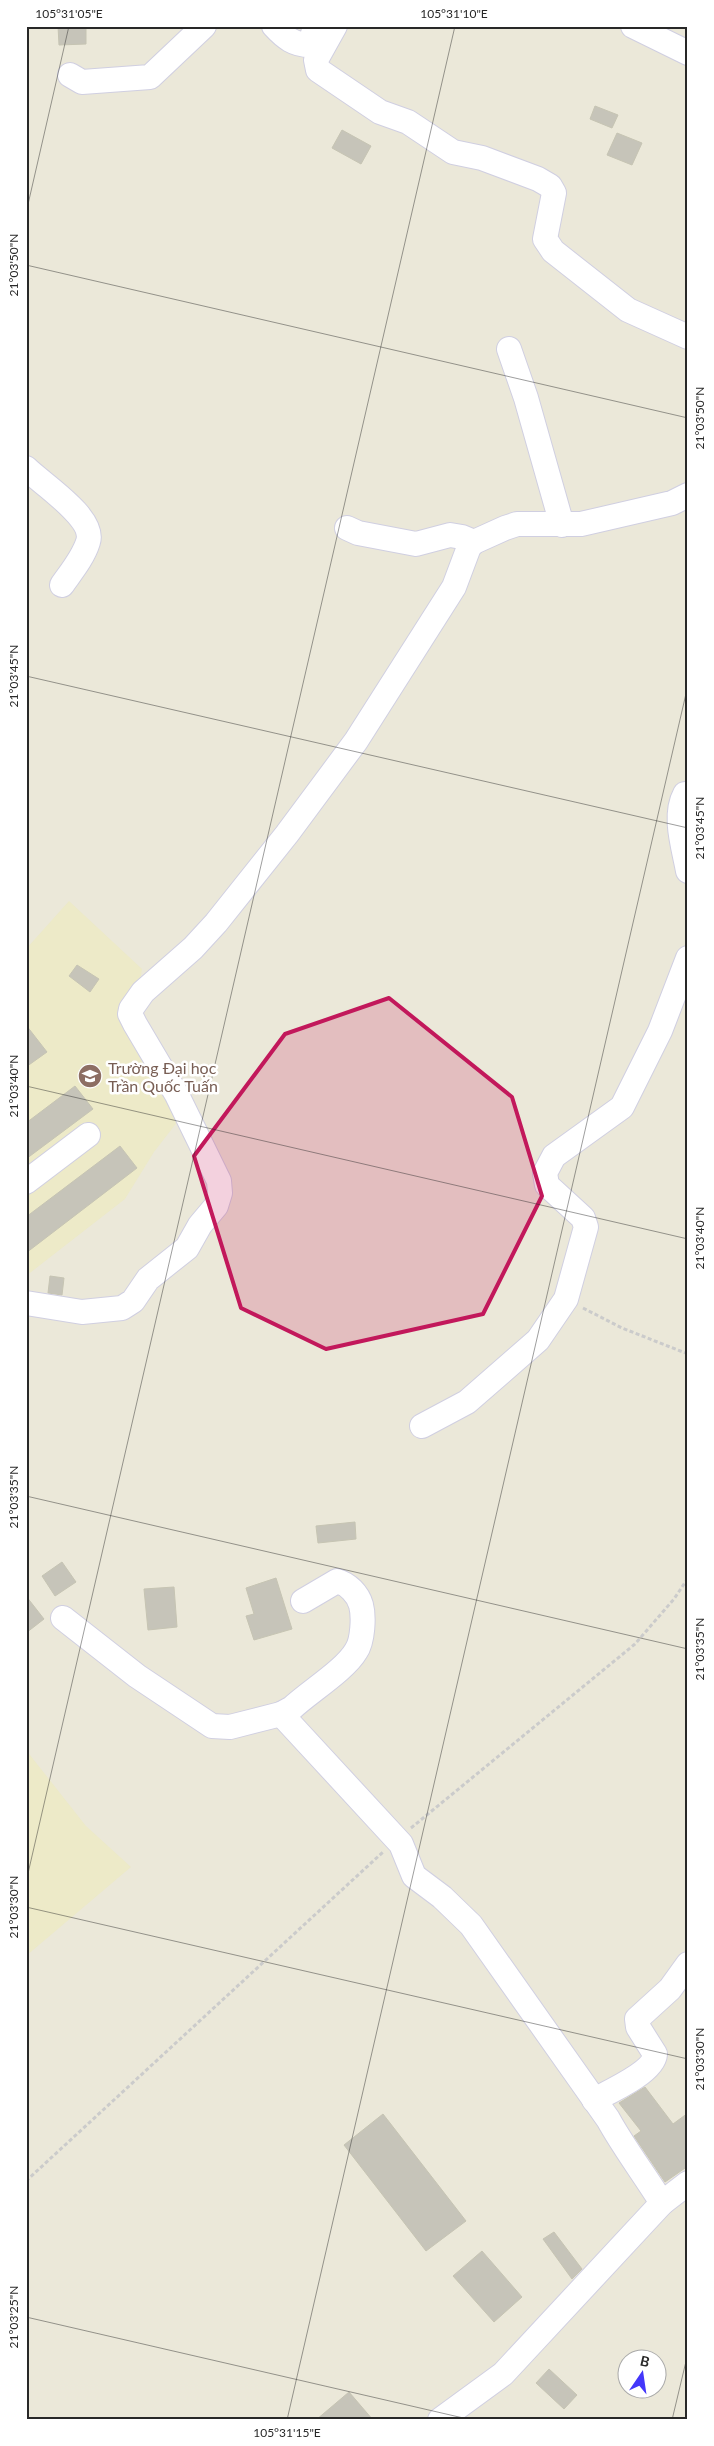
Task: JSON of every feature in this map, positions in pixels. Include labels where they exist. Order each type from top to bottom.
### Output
[{"type":"street","points":[[70,75],[82,82],[150,78],[204,26]]},
{"type":"street","points":[[274,26],[283,36],[297,45],[310,45],[316,26]]},
{"type":"street","points":[[335,26],[316,60],[318,70],[380,112],[408,122],[453,152],[499,164],[538,178],[550,186],[554,193],[545,239],[553,251],[628,310],[688,337]]},
{"type":"street","points":[[633,26],[688,54]]},
{"type":"street","points":[[509,349],[526,398],[562,525]]},
{"type":"street","points":[[26,468],[77,513],[87,525],[90,533],[84,552],[62,585]]},
{"type":"street","points":[[26,1303],[82,1312],[128,1306],[148,1279],[182,1254],[200,1225],[216,1206],[220,1193],[219,1181],[177,1094],[135,1024],[130,1014],[131,1008],[143,992],[193,948],[216,923],[336,768],[377,710],[454,588],[466,554],[474,542],[517,524],[582,524],[672,503],[688,495]]},
{"type":"street","points":[[346,528],[358,533],[416,544],[450,535],[462,536],[474,542]]},
{"type":"street","points":[[688,794],[685,794],[681,802],[680,815],[688,871]]},
{"type":"street","points":[[422,1426],[466,1402],[538,1340],[566,1299],[586,1227],[583,1218],[547,1185],[546,1173],[554,1156],[622,1107],[660,1031],[688,958]]},
{"type":"street","points":[[26,1182],[88,1135]]},
{"type":"street","points":[[64,1618],[137,1676],[212,1726],[230,1728],[281,1714],[292,1708],[348,1661],[359,1644],[361,1607],[357,1596],[345,1584],[337,1581],[303,1601]]},
{"type":"street","points":[[281,1714],[397,1839],[401,1844],[414,1876],[442,1897],[471,1925],[594,2100],[662,2203]]},
{"type":"street","points":[[594,2100],[627,2082],[653,2062],[655,2054],[638,2027],[637,2019],[670,1988],[688,1964]]},
{"type":"street","points":[[440,2420],[503,2374],[662,2203],[688,2183]]},
{"type":"path","points":[[566,1299],[622,1328],[688,1354]]},
{"type":"path","points":[[26,2181],[397,1839],[635,1644],[674,1599],[688,1578]]},
{"type":"highlighted area","points":[[389,998],[512,1097],[542,1196],[483,1314],[326,1349],[241,1308],[194,1156],[285,1034]]},
{"type":"shaded area","name":"Trường Đại học Trần Quốc Tuấn","points":[[69,901],[142,969],[132,1031],[178,1121],[154,1152],[125,1199],[26,1276],[26,949]]},
{"type":"shaded area","points":[[26,1750],[86,1826],[131,1867],[26,1956]]},
{"type":"building","points":[[58,26],[86,26],[86,44],[59,45]]},
{"type":"building","points":[[595,106],[618,115],[612,128],[590,119]]},
{"type":"building","points":[[342,130],[371,146],[361,164],[332,148]]},
{"type":"building","points":[[617,133],[642,143],[632,165],[607,155]]},
{"type":"building","points":[[77,965],[99,979],[90,992],[69,976]]},
{"type":"building","points":[[26,1025],[47,1052],[26,1067]]},
{"type":"building","points":[[75,1086],[93,1109],[26,1159],[26,1123]]},
{"type":"building","points":[[120,1146],[137,1168],[26,1253],[26,1217]]},
{"type":"building","points":[[50,1276],[64,1278],[62,1295],[48,1293]]},
{"type":"building","points":[[355,1522],[356,1539],[318,1543],[316,1526]]},
{"type":"building","points":[[62,1562],[76,1582],[55,1596],[42,1576]]},
{"type":"building","points":[[276,1578],[292,1629],[254,1640],[246,1616],[254,1614],[246,1588]]},
{"type":"building","points":[[174,1587],[177,1627],[148,1630],[144,1589]]},
{"type":"building","points":[[26,1596],[44,1619],[26,1633]]},
{"type":"building","points":[[645,2087],[673,2124],[688,2113],[688,2166],[665,2182],[634,2136],[641,2131],[619,2103]]},
{"type":"building","points":[[383,2114],[466,2221],[426,2251],[344,2145]]},
{"type":"building","points":[[554,2232],[582,2269],[572,2279],[543,2239]]},
{"type":"building","points":[[482,2251],[522,2297],[494,2322],[453,2276]]},
{"type":"building","points":[[549,2369],[577,2395],[564,2409],[536,2383]]},
{"type":"building","points":[[349,2392],[373,2420],[316,2420]]},
{"type":"place","name":"Trường Đại học Trần Quốc Tuấn","points":[[90,1076]]}]
